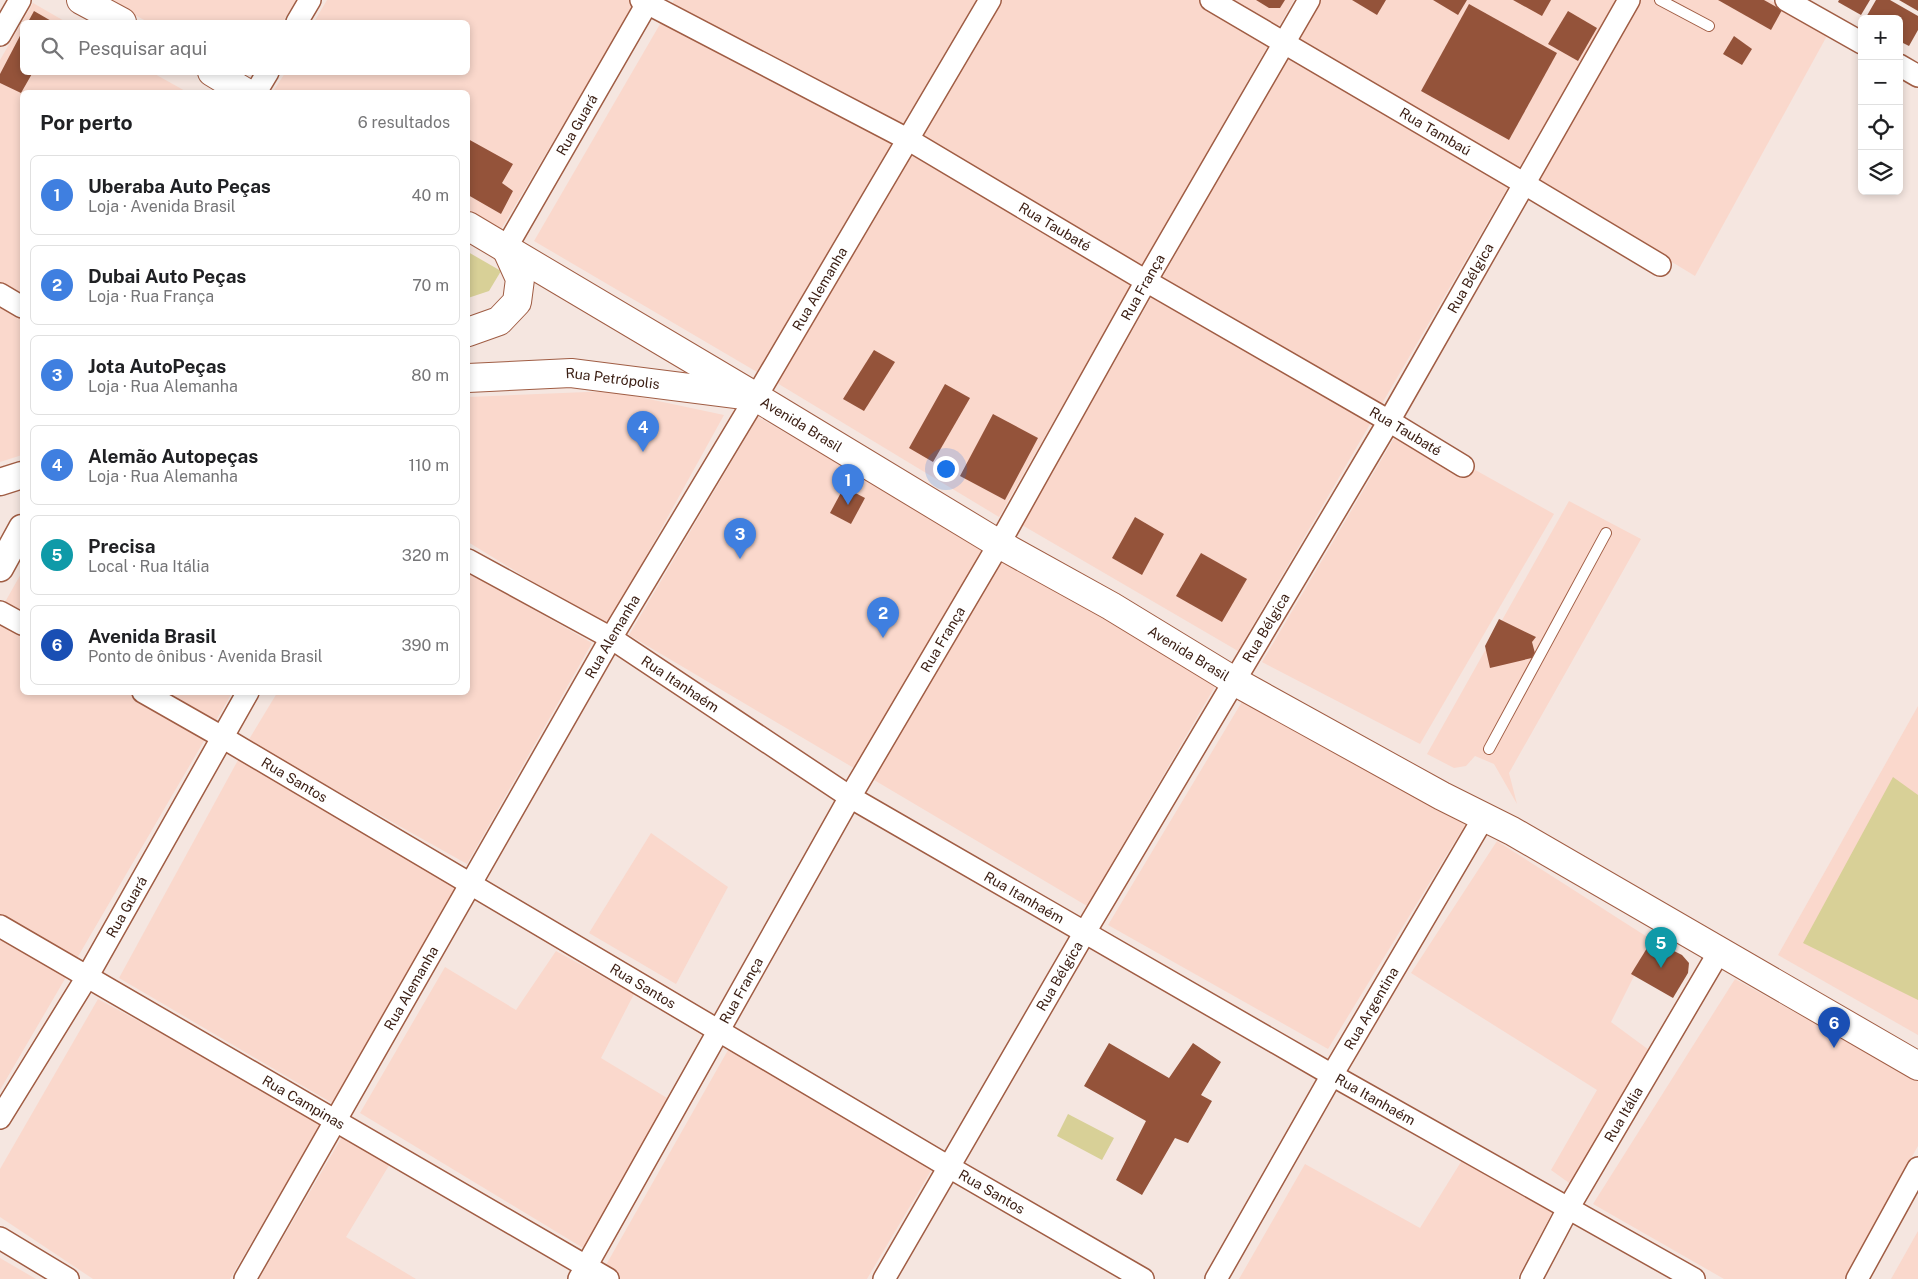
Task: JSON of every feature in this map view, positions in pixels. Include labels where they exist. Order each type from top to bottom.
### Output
[{"type":"main road","points":[[81,0],[118,20]]},
{"type":"main road","points":[[209,75],[224,90]]},
{"type":"main road","points":[[217,75],[242,90]]},
{"type":"main road","name":"Avenida Brasil","points":[[470,227],[999,544],[1111,606],[1234,681],[1442,796],[1512,831],[1918,1066]]},
{"type":"main road","points":[[470,331],[499,321],[517,302],[520,279],[506,248]]},
{"type":"main road","name":"Rua Petrópolis","points":[[470,378],[571,372],[756,397]]},
{"type":"street","points":[[0,35],[20,0]]},
{"type":"street","points":[[298,20],[310,0]]},
{"type":"street","name":"Rua Alemanha","points":[[245,1279],[611,638],[909,140],[990,0]]},
{"type":"street","name":"Rua Tambaú","points":[[1210,0],[1660,265]]},
{"type":"street","name":"Rua França","points":[[582,1273],[850,796],[999,544],[1146,281],[1309,0]]},
{"type":"street","name":"Rua Bélgica","points":[[884,1279],[1085,932],[1389,421],[1629,0]]},
{"type":"street","points":[[1786,0],[1858,41]]},
{"type":"street","name":"Rua Taubaté","points":[[646,1],[909,140],[1463,466]]},
{"type":"street","name":"Rua Guará","points":[[506,248],[646,1]]},
{"type":"street","points":[[1903,67],[1918,76]]},
{"type":"street","points":[[257,90],[266,75]]},
{"type":"street","points":[[0,294],[20,306]]},
{"type":"street","points":[[0,482],[20,476]]},
{"type":"street","points":[[0,568],[20,532]]},
{"type":"street","name":"Rua Itanhaém","points":[[470,561],[611,638],[850,796],[1332,1075],[1694,1279]]},
{"type":"street","points":[[0,612],[20,623]]},
{"type":"street","name":"Rua Santos","points":[[148,695],[949,1167],[1143,1279]]},
{"type":"street","name":"Rua Guará","points":[[0,1118],[87,977],[246,695]]},
{"type":"street","name":"Rua Argentina","points":[[1216,1279],[1332,1075],[1484,817]]},
{"type":"street","name":"Rua Campinas","points":[[0,926],[336,1120],[582,1273],[608,1279]]},
{"type":"street","name":"Rua Itália","points":[[1531,1279],[1569,1207],[1719,952]]},
{"type":"street","points":[[1857,1279],[1918,1168]]},
{"type":"street","points":[[0,1238],[68,1279]]},
{"type":"lane","points":[[1660,0],[1710,26]]},
{"type":"lane","points":[[1489,749],[1606,533]]},
{"type":"shaded area","points":[[106,0],[296,0],[284,20],[144,20]]},
{"type":"shaded area","points":[[327,0],[637,0],[500,231],[470,212],[470,90],[274,90],[284,75],[470,75],[470,20],[315,20]]},
{"type":"shaded area","points":[[674,0],[976,0],[757,372],[534,241]]},
{"type":"shaded area","points":[[1002,0],[1294,0],[999,517],[777,383]]},
{"type":"shaded area","points":[[1320,0],[1617,0],[1238,651],[1022,525]]},
{"type":"shaded area","points":[[1639,0],[1770,0],[1828,34],[1695,276],[1535,179]]},
{"type":"shaded area","points":[[33,3],[63,20],[23,20]]},
{"type":"shaded area","points":[[20,25],[20,75],[157,75],[183,90],[20,90],[20,456],[0,462],[0,60]]},
{"type":"shaded area","points":[[470,253],[501,271],[489,291],[470,297]]},
{"type":"shaded area","points":[[611,391],[724,415],[607,627],[470,543],[470,397]]},
{"type":"shaded area","points":[[758,417],[1217,683],[1087,906],[629,635]]},
{"type":"shaded area","points":[[1400,428],[1554,514],[1420,744],[1262,662]]},
{"type":"shaded area","points":[[1569,501],[1641,539],[1509,773],[1517,804],[1494,764],[1475,756],[1466,766],[1454,768],[1427,754]]},
{"type":"shaded area","points":[[470,573],[592,643],[467,864],[248,741],[276,695],[470,695]]},
{"type":"shaded area","points":[[20,576],[20,695],[231,695],[0,1090],[0,611]]},
{"type":"shaded area","points":[[1243,700],[1468,820],[1328,1049],[1108,925]]},
{"type":"shaded area","points":[[1918,706],[1918,1035],[1778,955]]},
{"type":"shaded area","points":[[238,760],[456,888],[332,1103],[119,978]]},
{"type":"shaded area","points":[[1893,777],[1918,795],[1918,1000],[1803,943]]},
{"type":"shaded area","points":[[651,833],[728,887],[676,984],[589,933]]},
{"type":"shaded area","points":[[1497,841],[1652,940],[1611,1022],[1649,1050],[1579,1190],[1551,1170],[1597,1090],[1411,973]]},
{"type":"shaded area","points":[[556,951],[634,994],[601,1058],[677,1104],[593,1254],[360,1113],[445,967],[516,1010]]},
{"type":"shaded area","points":[[1735,979],[1918,1081],[1918,1146],[1844,1279],[1724,1279],[1593,1204]]},
{"type":"shaded area","points":[[98,999],[323,1121],[230,1279],[93,1279],[0,1217],[0,1169]]},
{"type":"shaded area","points":[[728,1050],[932,1169],[867,1279],[598,1279]]},
{"type":"shaded area","points":[[1068,1114],[1114,1138],[1102,1160],[1057,1136]]},
{"type":"shaded area","points":[[342,1137],[391,1162],[346,1237],[416,1279],[259,1279]]},
{"type":"shaded area","points":[[1464,1157],[1554,1209],[1517,1279],[1239,1279],[1305,1164],[1420,1228]]},
{"type":"shaded area","points":[[1918,1231],[1918,1279],[1891,1279]]},
{"type":"shaded area","points":[[0,1258],[36,1279],[0,1279]]},
{"type":"building","points":[[1256,0],[1285,0],[1280,8],[1269,8]]},
{"type":"building","points":[[1352,0],[1386,0],[1377,15]]},
{"type":"building","points":[[1433,0],[1467,0],[1458,15]]},
{"type":"building","points":[[1513,0],[1551,0],[1542,16]]},
{"type":"building","points":[[1718,0],[1764,0],[1782,10],[1771,30]]},
{"type":"building","points":[[1839,0],[1870,0],[1861,15],[1838,2]]},
{"type":"building","points":[[1876,0],[1890,0],[1918,16],[1918,30],[1909,46],[1903,43],[1903,15],[1867,15]]},
{"type":"building","points":[[1899,0],[1918,0],[1918,11]]},
{"type":"building","points":[[1469,4],[1557,53],[1509,140],[1421,91]]},
{"type":"building","points":[[34,11],[50,20],[29,20]]},
{"type":"building","points":[[1568,11],[1597,28],[1578,61],[1548,44]]},
{"type":"building","points":[[20,36],[20,75],[31,75],[20,93],[0,83],[0,74]]},
{"type":"building","points":[[1734,36],[1752,49],[1742,65],[1723,54]]},
{"type":"building","points":[[470,140],[513,164],[502,183],[513,191],[501,214],[470,196]]},
{"type":"building","points":[[874,350],[895,362],[864,411],[843,399]]},
{"type":"building","points":[[945,384],[970,398],[933,462],[909,448]]},
{"type":"building","points":[[993,414],[1038,438],[1005,500],[960,476]]},
{"type":"building","points":[[844,487],[865,498],[851,524],[830,513]]},
{"type":"building","points":[[1135,517],[1164,534],[1142,575],[1112,558]]},
{"type":"building","points":[[1201,553],[1247,579],[1222,622],[1176,596]]},
{"type":"building","points":[[1499,619],[1536,637],[1532,642],[1536,657],[1490,668],[1485,646]]},
{"type":"building","points":[[1652,940],[1682,955],[1689,963],[1688,973],[1673,998],[1631,974]]},
{"type":"building","points":[[1109,1043],[1169,1078],[1193,1043],[1221,1062],[1201,1095],[1212,1101],[1188,1143],[1175,1138],[1142,1195],[1116,1180],[1146,1121],[1084,1086]]},
{"type":"place","name":"Alemão Autopeças","points":[[643,452]]},
{"type":"place","name":"Uberaba Auto Peças","points":[[848,505]]},
{"type":"place","name":"Jota AutoPeças","points":[[740,559]]},
{"type":"place","name":"Dubai Auto Peças","points":[[883,638]]},
{"type":"place","name":"Precisa","points":[[1661,968]]},
{"type":"place","name":"Avenida Brasil","points":[[1834,1048]]}]
